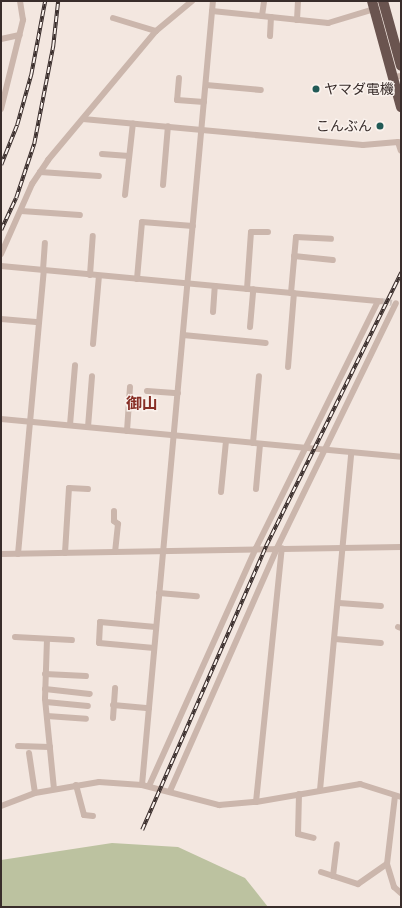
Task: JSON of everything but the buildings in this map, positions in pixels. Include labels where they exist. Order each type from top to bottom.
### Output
[{"type":"highway","points":[[383,1],[401,66]]},
{"type":"highway","points":[[373,5],[397,76],[401,107]]},
{"type":"street","points":[[1,110],[23,20],[20,1]]},
{"type":"street","points":[[1,254],[40,172],[156,31],[192,1]]},
{"type":"street","points":[[146,785],[149,708],[154,648],[206,85],[212,1]]},
{"type":"street","points":[[262,16],[264,1]]},
{"type":"street","points":[[297,20],[298,1]]},
{"type":"street","points":[[212,11],[328,23],[373,5]]},
{"type":"street","points":[[270,36],[271,17]]},
{"type":"street","points":[[113,18],[156,31]]},
{"type":"street","points":[[1,39],[20,35]]},
{"type":"street","points":[[179,78],[177,100],[204,102]]},
{"type":"street","points":[[206,85],[261,90]]},
{"type":"street","points":[[83,119],[363,144],[398,142],[401,151]]},
{"type":"street","points":[[125,195],[132,123]]},
{"type":"street","points":[[163,185],[168,126]]},
{"type":"street","points":[[102,154],[129,156]]},
{"type":"street","points":[[40,172],[99,176]]},
{"type":"street","points":[[21,211],[80,215]]},
{"type":"street","points":[[137,279],[142,222],[193,226]]},
{"type":"street","points":[[250,327],[251,232],[268,232]]},
{"type":"street","points":[[90,274],[93,236]]},
{"type":"street","points":[[288,367],[296,237],[332,239]]},
{"type":"street","points":[[18,554],[44,270],[45,243]]},
{"type":"street","points":[[294,256],[333,260]]},
{"type":"street","points":[[1,266],[380,301],[256,548],[146,785]]},
{"type":"street","points":[[93,344],[99,276]]},
{"type":"street","points":[[213,312],[215,286]]},
{"type":"street","points":[[170,791],[323,450],[396,303]]},
{"type":"street","points":[[1,319],[39,322]]},
{"type":"street","points":[[183,335],[266,343]]},
{"type":"street","points":[[70,426],[75,365]]},
{"type":"street","points":[[88,427],[92,376]]},
{"type":"street","points":[[253,443],[259,376]]},
{"type":"street","points":[[127,431],[130,387]]},
{"type":"street","points":[[147,391],[178,393]]},
{"type":"street","points":[[1,419],[401,457]]},
{"type":"street","points":[[221,492],[226,441]]},
{"type":"street","points":[[256,489],[260,444]]},
{"type":"street","points":[[320,790],[344,548],[351,453]]},
{"type":"street","points":[[65,553],[69,488],[88,489]]},
{"type":"street","points":[[114,511],[114,520],[118,524],[115,552]]},
{"type":"street","points":[[1,554],[256,548],[401,547]]},
{"type":"street","points":[[256,802],[280,548]]},
{"type":"street","points":[[159,593],[197,596]]},
{"type":"street","points":[[338,603],[381,606]]},
{"type":"street","points":[[154,648],[99,642],[100,622],[156,627]]},
{"type":"street","points":[[15,638],[72,640]]},
{"type":"street","points":[[46,639],[45,689],[54,789]]},
{"type":"street","points":[[335,639],[381,643]]},
{"type":"street","points":[[45,674],[86,676]]},
{"type":"street","points":[[113,718],[115,688]]},
{"type":"street","points":[[45,689],[90,694]]},
{"type":"street","points":[[46,702],[88,706]]},
{"type":"street","points":[[114,705],[149,708]]},
{"type":"street","points":[[47,716],[86,719]]},
{"type":"street","points":[[18,746],[50,747]]},
{"type":"street","points":[[30,753],[35,793]]},
{"type":"street","points":[[1,806],[35,793],[54,789],[76,785],[117,782],[146,785],[219,805],[256,802],[360,784],[398,797],[387,864],[394,887],[401,893]]},
{"type":"street","points":[[76,785],[84,815],[93,816]]},
{"type":"street","points":[[298,794],[298,834],[314,838]]},
{"type":"street","points":[[333,876],[337,844]]},
{"type":"street","points":[[321,872],[358,884],[387,864]]},
{"type":"green space","points":[[112,843],[178,847],[245,878],[268,907],[1,907],[1,860]]},
{"type":"tunnel","points":[[381,301],[392,303]]},
{"type":"railway","points":[[1,165],[17,125],[31,75],[45,1]]},
{"type":"railway","points":[[1,230],[16,198],[34,144],[53,46],[58,1]]},
{"type":"railway","points":[[142,830],[266,546],[401,273]]},
{"type":"place","name":"ヤマダ電機","points":[[316,89]]},
{"type":"place","name":"こんぶん","points":[[380,126]]},
{"type":"district","name":"御山","points":[[142,403]]}]
